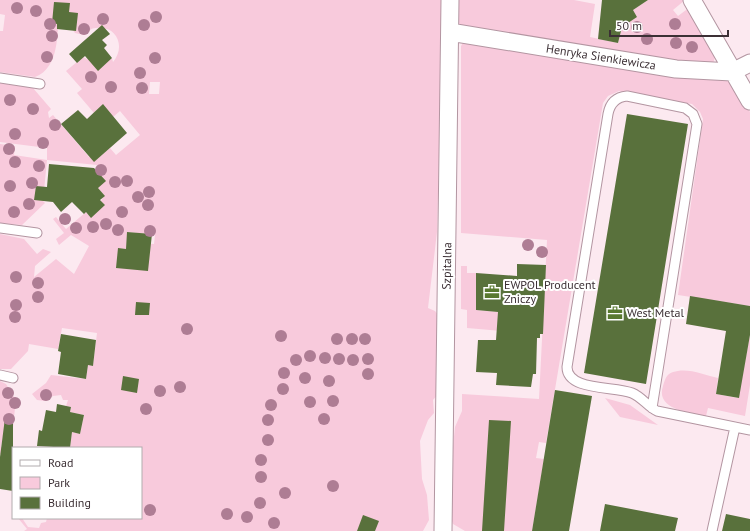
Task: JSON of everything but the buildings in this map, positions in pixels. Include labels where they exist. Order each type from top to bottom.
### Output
[{"type":"street","name":"Szpitalna","points":[[443,531],[450,0]]},
{"type":"street","points":[[692,0],[750,101]]},
{"type":"street","name":"Henryka Sienkiewicza","points":[[450,32],[676,69],[732,72],[750,63]]},
{"type":"lane","points":[[0,78],[40,84]]},
{"type":"lane","points":[[652,408],[696,121],[694,114],[685,108],[627,96],[620,97],[612,103],[608,114],[567,370],[569,377],[577,382],[629,392],[639,397],[652,408],[657,411],[750,430]]},
{"type":"lane","points":[[0,228],[37,233]]},
{"type":"lane","points":[[0,375],[13,378]]},
{"type":"lane","points":[[712,531],[735,427]]},
{"type":"green space","points":[[0,0],[443,0],[437,232],[428,308],[435,311],[438,315],[440,392],[433,400],[434,413],[428,420],[420,441],[422,479],[427,495],[429,520],[423,531],[24,531],[27,529],[19,519],[23,519],[28,527],[39,528],[41,523],[46,522],[47,519],[142,519],[142,447],[70,447],[72,432],[80,434],[84,415],[70,412],[71,407],[66,406],[68,400],[63,400],[61,395],[53,396],[45,401],[37,400],[32,394],[46,383],[51,375],[86,379],[88,365],[93,366],[97,333],[62,328],[58,349],[29,344],[28,351],[11,369],[0,369],[0,234],[24,239],[37,254],[43,249],[51,252],[35,266],[34,277],[56,259],[74,274],[89,246],[71,235],[59,245],[56,239],[64,233],[53,219],[56,217],[66,229],[86,212],[91,217],[104,196],[98,188],[97,165],[47,160],[47,148],[0,142],[0,83],[33,88],[51,109],[48,112],[49,118],[53,115],[89,157],[92,155],[96,160],[110,148],[116,155],[140,135],[120,111],[113,117],[103,105],[94,113],[77,93],[82,89],[66,71],[83,57],[89,60],[98,70],[112,58],[113,62],[119,50],[119,44],[114,33],[103,28],[96,28],[84,35],[75,33],[59,11],[56,48],[49,66],[35,77],[0,72],[0,31],[3,31],[5,15],[0,14]],"holes":[[[150,82],[160,82],[159,94],[149,94]],[[128,232],[155,235],[154,244],[127,242]]]},
{"type":"green space","points":[[456,0],[574,0],[595,4],[590,37],[618,43],[622,27],[637,17],[633,10],[648,0],[685,0],[673,10],[678,16],[690,7],[715,57],[713,64],[676,63],[459,25]]},
{"type":"green space","points":[[464,41],[730,77],[750,112],[750,306],[678,295],[703,119],[700,112],[692,104],[619,91],[608,96],[603,103],[546,443],[539,442],[536,458],[544,459],[532,531],[465,531],[453,524],[451,518],[449,484],[455,427],[462,411],[462,394],[539,399],[547,240],[461,233],[461,46]]},
{"type":"green space","points":[[0,144],[15,146],[14,155],[47,160],[43,201],[45,203],[22,225],[0,223]]},
{"type":"green space","points":[[461,266],[467,266],[467,273],[476,273],[476,310],[534,315],[536,334],[467,328],[467,310],[461,309]]},
{"type":"green space","points":[[750,335],[750,385],[745,416],[708,408],[706,416],[683,412],[669,405],[664,400],[662,394],[663,386],[667,376],[673,372],[684,370],[718,378],[716,394],[738,398]]},
{"type":"green space","points":[[0,381],[6,384],[19,405],[15,408],[12,437],[3,436],[1,447],[10,448],[9,455],[0,454]]},
{"type":"green space","points":[[605,398],[630,405],[658,425],[620,417]]},
{"type":"place","name":"EWPOL Producent Zniczy","points":[[492,292]]},
{"type":"place","name":"West Metal","points":[[615,313]]}]
